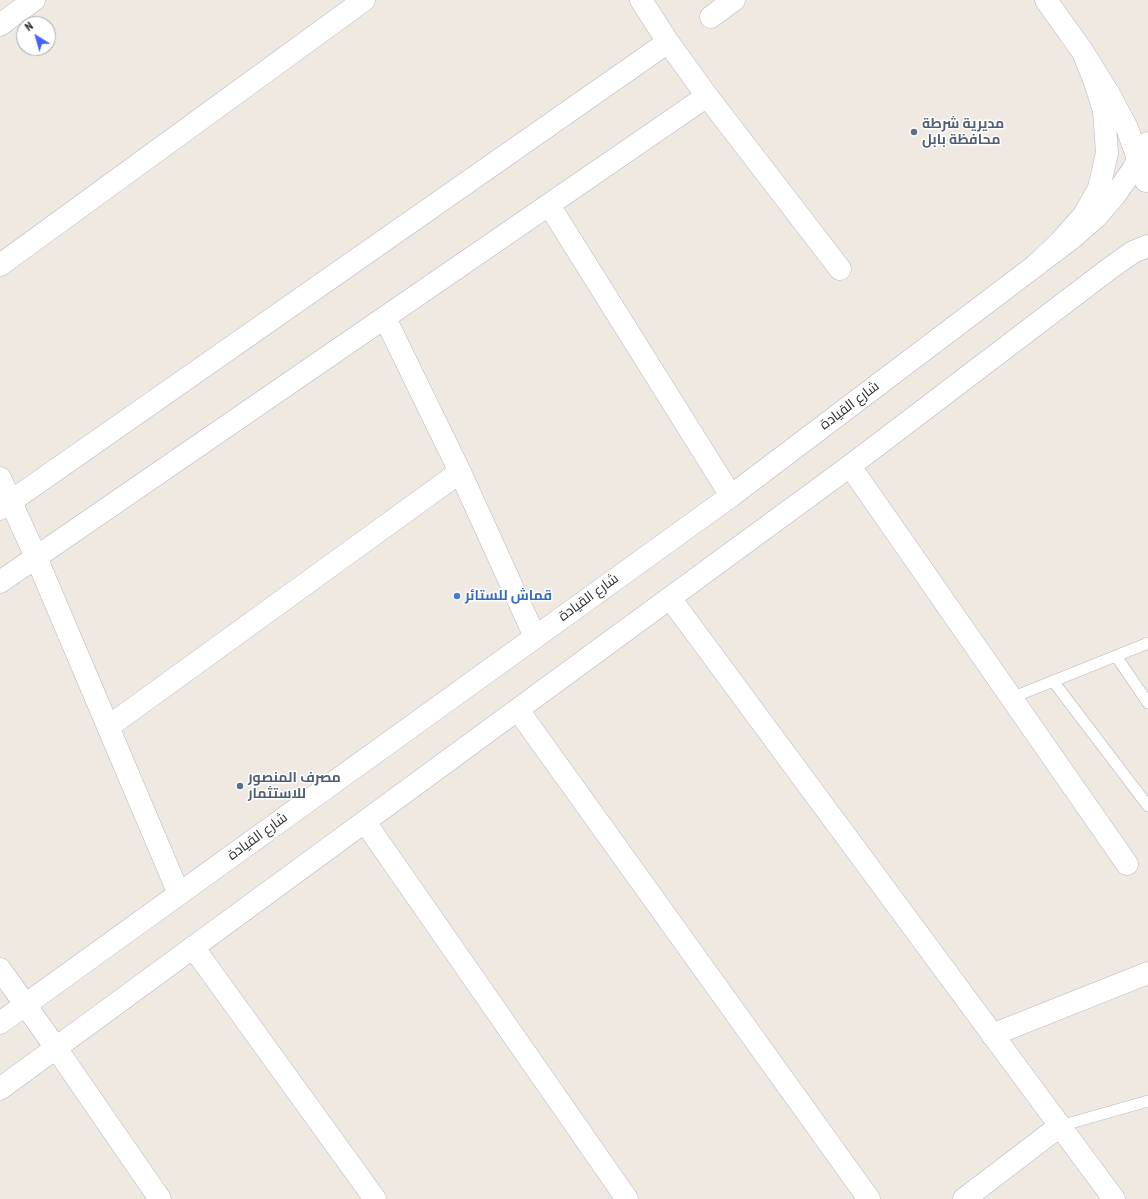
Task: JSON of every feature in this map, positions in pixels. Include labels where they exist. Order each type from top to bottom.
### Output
[{"type":"street","points":[[0,25],[34,0]]},
{"type":"street","points":[[0,265],[364,0]]},
{"type":"street","points":[[641,0],[668,42],[707,96],[840,269]]},
{"type":"street","points":[[711,18],[734,0]]},
{"type":"street","points":[[1046,0],[1083,52],[1109,94],[1127,128],[1145,149],[1147,184]]},
{"type":"street","points":[[5,505],[668,42]]},
{"type":"street","points":[[1035,266],[1060,242],[1084,215],[1099,188],[1107,153],[1104,111],[1095,82],[1083,52]]},
{"type":"street","points":[[0,582],[707,96]]},
{"type":"street","name":"شارع القيادة","points":[[0,1023],[731,496],[1072,238],[1096,217],[1115,195],[1145,149]]},
{"type":"street","points":[[549,205],[731,496]]},
{"type":"street","points":[[0,1089],[850,466],[1108,269],[1133,252],[1148,246]]},
{"type":"street","points":[[385,318],[460,472],[535,637]]},
{"type":"street","points":[[850,466],[1127,864]]},
{"type":"street","points":[[108,727],[460,472]]},
{"type":"street","points":[[0,478],[5,505],[36,558],[179,894]]},
{"type":"street","points":[[670,598],[1114,1199]]},
{"type":"street","points":[[518,710],[869,1199]]},
{"type":"street","points":[[364,822],[627,1199]]},
{"type":"street","points":[[193,947],[375,1199]]},
{"type":"street","points":[[0,969],[160,1199]]},
{"type":"street","points":[[992,1035],[1148,973]]},
{"type":"street","points":[[964,1199],[1060,1126]]},
{"type":"lane","points":[[1011,698],[1148,643]]},
{"type":"lane","points":[[1116,656],[1148,703]]},
{"type":"lane","points":[[1053,681],[1148,806]]},
{"type":"lane","points":[[1060,1126],[1148,1101]]},
{"type":"place","name":"مديرية شرطة محافظة بابل","points":[[914,132]]},
{"type":"place","name":"قماش للستائر","points":[[457,596]]},
{"type":"place","name":"مصرف المنصور للاستثمار","points":[[240,786]]}]
